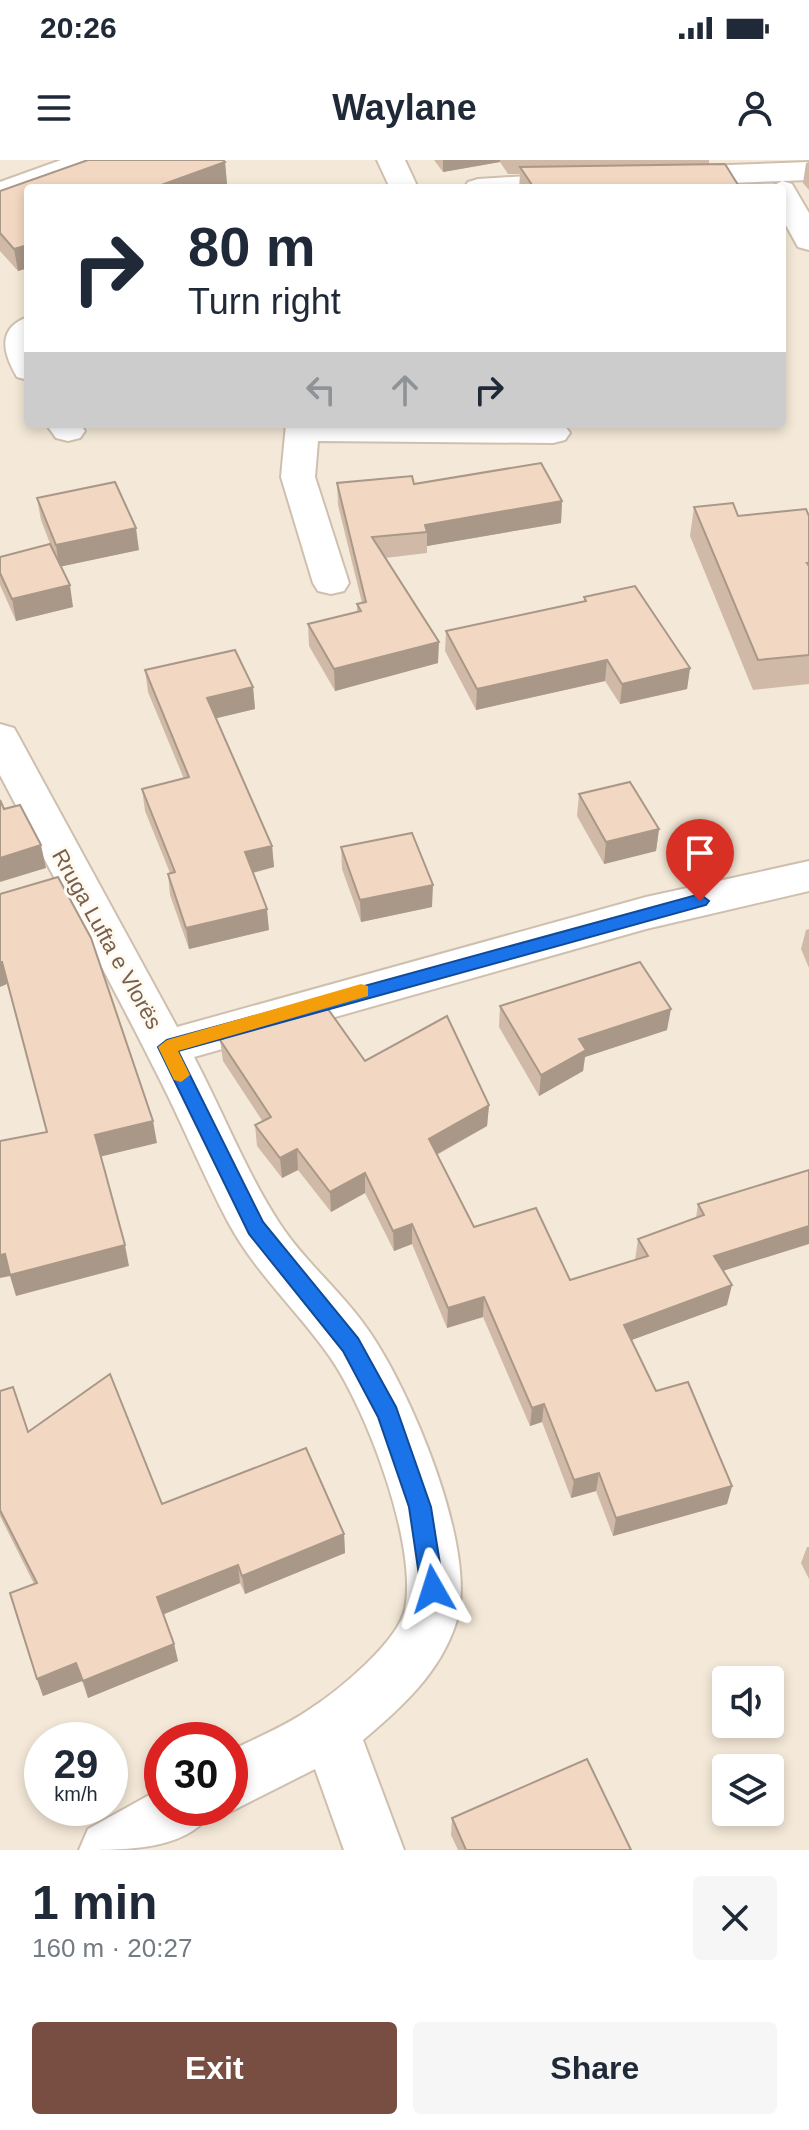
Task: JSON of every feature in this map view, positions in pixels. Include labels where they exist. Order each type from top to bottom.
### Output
[{"type":"street","points":[[24,210],[2,192],[52,165],[87,160]]},
{"type":"street","points":[[391,160],[402,184]]},
{"type":"street","points":[[644,178],[776,178],[809,171]]},
{"type":"street","points":[[546,184],[613,180]]},
{"type":"street","points":[[786,197],[809,241]]},
{"type":"street","points":[[24,327],[16,330],[9,341],[24,364]]},
{"type":"street","points":[[331,583],[298,477],[304,428],[553,433]]},
{"type":"street","name":"Rruga Lufta e Vlorës","points":[[0,737],[58,883],[167,1047],[256,1228],[358,1358],[388,1414],[420,1507],[432,1569],[433,1608],[417,1642],[380,1690],[330,1730],[248,1773]]},
{"type":"street","points":[[167,1047],[646,913],[809,876]]},
{"type":"street","points":[[330,1730],[374,1850]]},
{"type":"street","points":[[109,1850],[152,1826]]},
{"type":"shaded area","points":[[0,160],[809,160],[809,1850],[0,1850]]},
{"type":"building","points":[[88,160],[225,162],[164,184],[24,184],[24,246],[14,249],[0,233],[0,191]]},
{"type":"building","points":[[725,164],[738,184],[531,184],[520,167]]},
{"type":"building","points":[[541,463],[562,501],[425,525],[427,532],[372,537],[439,642],[334,669],[308,624],[361,611],[357,604],[366,602],[337,483],[412,476],[414,484]]},
{"type":"building","points":[[115,482],[136,528],[56,545],[37,498]]},
{"type":"building","points":[[733,503],[738,516],[806,509],[809,516],[809,655],[758,660],[694,507]]},
{"type":"building","points":[[50,544],[70,585],[12,599],[0,573],[0,557]]},
{"type":"building","points":[[635,586],[690,668],[622,684],[607,660],[477,689],[446,631],[586,601],[584,597]]},
{"type":"building","points":[[235,650],[253,687],[207,698],[272,846],[245,852],[267,909],[186,928],[168,874],[175,872],[142,789],[189,777],[145,670]]},
{"type":"building","points":[[630,782],[659,829],[606,842],[579,794]]},
{"type":"building","points":[[0,800],[4,809],[20,805],[41,845],[0,858]]},
{"type":"building","points":[[412,833],[433,885],[360,900],[341,847]]},
{"type":"building","points":[[58,877],[91,938],[153,1121],[95,1135],[125,1245],[10,1275],[5,1254],[0,1255],[0,1141],[47,1132],[0,962],[0,894]]},
{"type":"building","points":[[640,962],[671,1009],[579,1039],[586,1050],[541,1075],[500,1006]]},
{"type":"building","points":[[323,1002],[365,1061],[447,1016],[489,1105],[429,1139],[474,1227],[536,1208],[570,1280],[648,1256],[638,1239],[704,1215],[698,1204],[809,1170],[809,1226],[714,1256],[732,1285],[624,1325],[656,1391],[688,1382],[732,1486],[616,1518],[599,1473],[574,1480],[544,1404],[532,1408],[484,1297],[448,1308],[412,1224],[393,1231],[365,1173],[330,1192],[297,1149],[280,1158],[255,1125],[271,1117],[220,1040],[281,1014]]},
{"type":"building","points":[[110,1374],[162,1504],[306,1448],[344,1534],[242,1576],[238,1565],[157,1597],[174,1644],[83,1681],[76,1663],[37,1679],[10,1593],[37,1583],[0,1510],[0,1391],[13,1387],[28,1432]]},
{"type":"building","points":[[587,1759],[631,1850],[466,1850],[452,1818]]},
{"type":"slow traffic","points":[[181,1075],[167,1047],[361,991]]},
{"type":"route","points":[[433,1589],[420,1507],[388,1414],[351,1345],[256,1228],[167,1047],[646,913],[700,901]]}]
